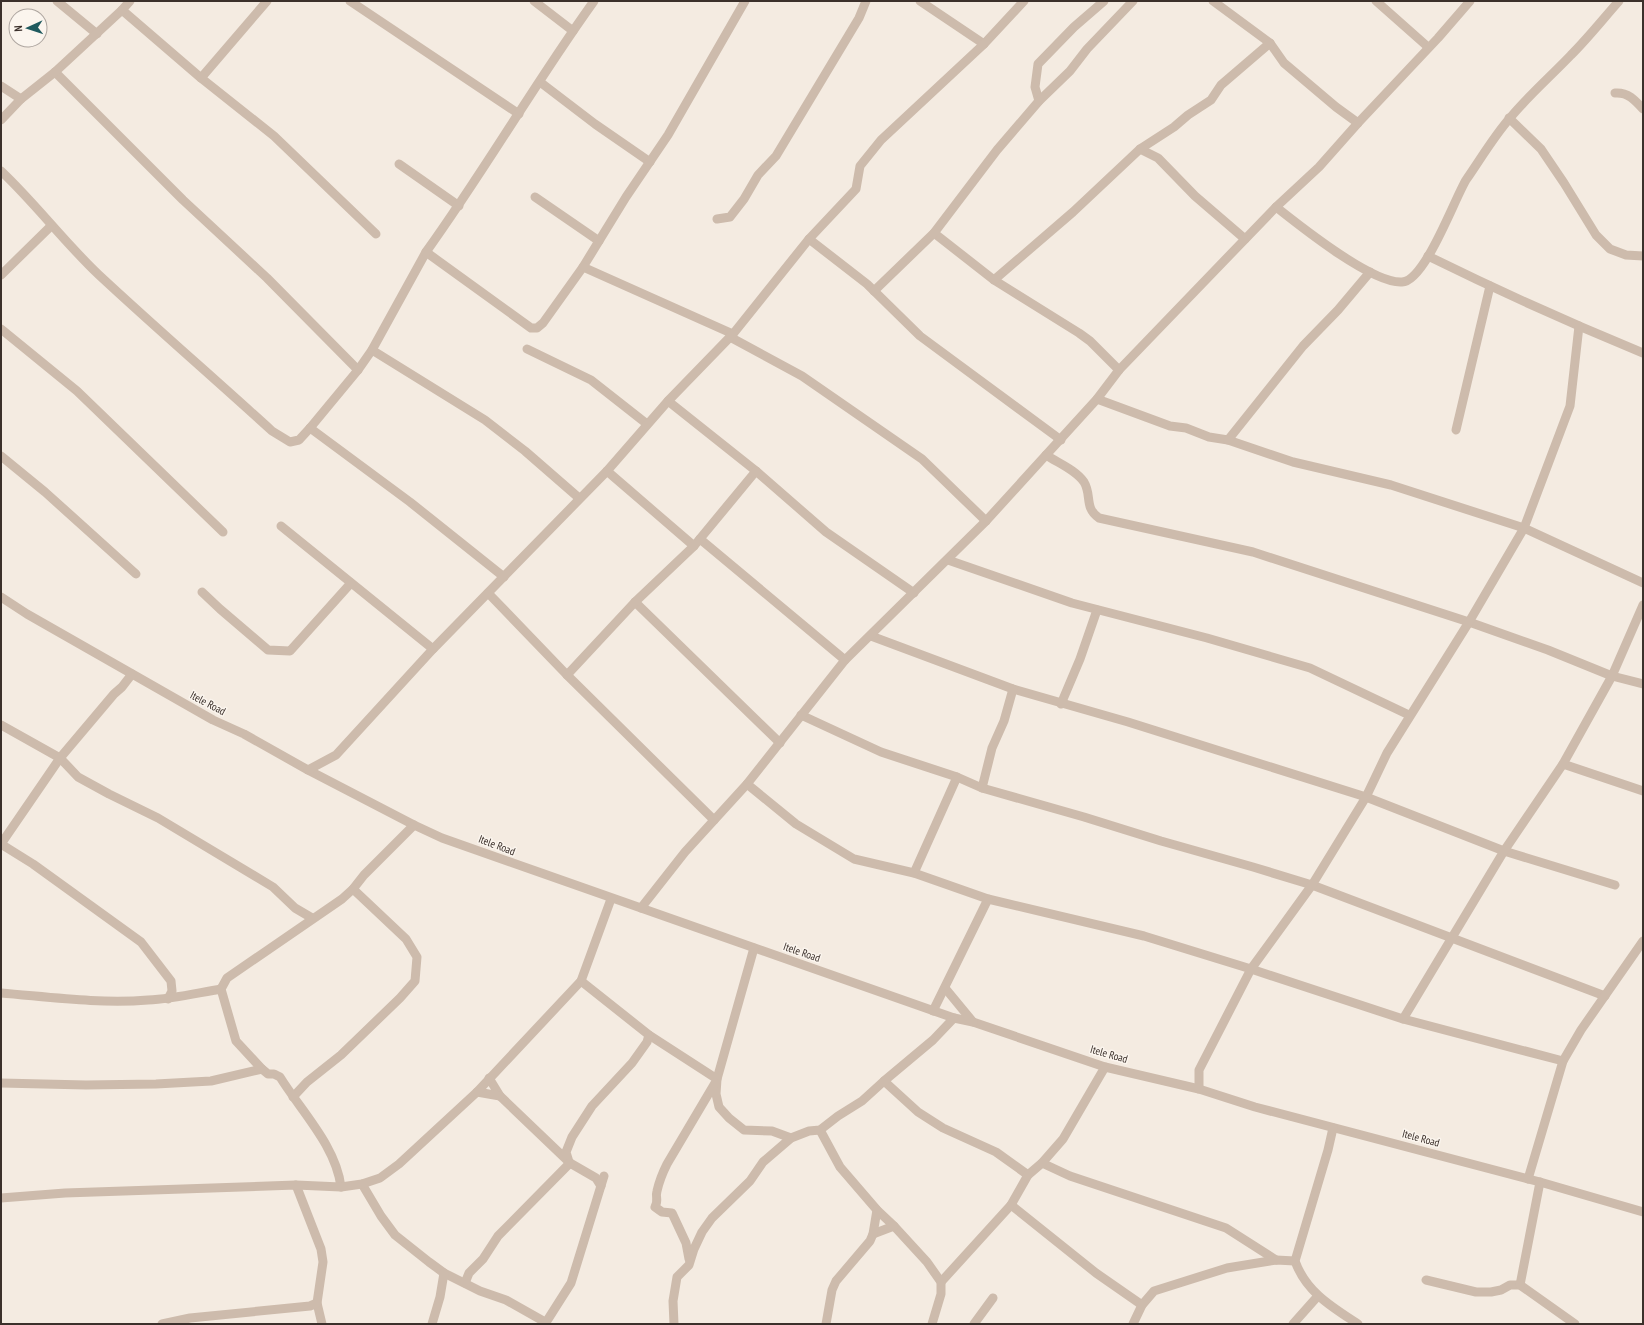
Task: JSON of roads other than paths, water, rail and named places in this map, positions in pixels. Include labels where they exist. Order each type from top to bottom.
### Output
[{"type":"street","points":[[57,1],[97,34]]},
{"type":"street","points":[[1,120],[21,100],[97,34],[130,1]]},
{"type":"street","points":[[201,78],[267,1]]},
{"type":"street","points":[[350,1],[519,114]]},
{"type":"street","points":[[534,1],[573,30]]},
{"type":"street","points":[[1,171],[20,189],[51,226],[98,274],[272,431],[290,442],[299,440],[358,370],[372,350],[426,252],[459,206],[573,30],[594,1]]},
{"type":"street","points":[[426,252],[531,328],[538,328],[583,267],[668,135],[745,1]]},
{"type":"street","points":[[717,219],[730,217],[744,199],[758,175],[776,156],[859,18],[866,1]]},
{"type":"street","points":[[920,1],[984,44]]},
{"type":"street","points":[[308,770],[336,754],[433,649],[607,471],[647,424],[731,335],[809,239],[856,189],[860,166],[881,140],[984,44],[1024,1]]},
{"type":"street","points":[[1039,101],[1035,87],[1038,64],[1074,27],[1104,1]]},
{"type":"street","points":[[874,291],[934,233],[997,150],[1039,101],[1070,71],[1087,49],[1133,1]]},
{"type":"street","points":[[1213,1],[1270,43],[1284,63],[1336,107],[1358,123]]},
{"type":"street","points":[[1376,1],[1428,47]]},
{"type":"street","points":[[642,908],[685,852],[747,784],[845,660],[986,521],[1098,399],[1119,370],[1276,207],[1319,167],[1428,47],[1438,38],[1470,1]]},
{"type":"street","points":[[1276,207],[1298,225],[1352,263],[1391,281],[1403,282],[1413,278],[1428,256],[1465,181],[1509,118],[1571,55],[1619,1]]},
{"type":"street","points":[[122,10],[201,78],[274,136],[376,234]]},
{"type":"street","points":[[994,280],[1073,212],[1140,149],[1212,100],[1221,85],[1270,43]]},
{"type":"street","points":[[55,72],[183,200],[267,278],[358,370]]},
{"type":"street","points":[[540,82],[595,124],[650,162]]},
{"type":"street","points":[[1,86],[21,100]]},
{"type":"street","points":[[1615,93],[1623,92],[1633,98],[1643,109]]},
{"type":"street","points":[[1509,118],[1541,150],[1564,183],[1596,235],[1610,249],[1626,255],[1643,256]]},
{"type":"street","points":[[1140,149],[1158,158],[1170,168],[1195,196],[1245,239]]},
{"type":"street","points":[[399,164],[459,206]]},
{"type":"street","points":[[534,197],[599,241]]},
{"type":"street","points":[[1,275],[51,226]]},
{"type":"street","points":[[934,233],[994,280],[1090,341],[1119,370]]},
{"type":"street","points":[[809,239],[867,284],[920,336],[1060,440]]},
{"type":"street","points":[[1428,256],[1490,286],[1643,353]]},
{"type":"street","points":[[583,267],[731,335],[802,376],[916,454],[986,521]]},
{"type":"street","points":[[1228,440],[1303,346],[1338,310],[1370,272]]},
{"type":"street","points":[[1456,430],[1490,286]]},
{"type":"street","points":[[1188,1086],[1199,1070],[1251,969],[1312,886],[1366,797],[1387,753],[1409,715],[1468,622],[1524,528],[1570,406],[1579,326]]},
{"type":"street","points":[[1,329],[77,391],[223,532]]},
{"type":"street","points":[[527,349],[592,380],[647,424]]},
{"type":"street","points":[[372,350],[485,420],[525,451],[579,498]]},
{"type":"street","points":[[1098,399],[1170,426],[1186,428],[1209,437],[1228,440],[1292,462],[1391,485],[1524,528],[1643,583]]},
{"type":"street","points":[[668,401],[756,472],[826,532],[914,593]]},
{"type":"street","points":[[310,428],[410,502],[504,577]]},
{"type":"street","points":[[1046,455],[1076,474],[1083,481],[1087,488],[1092,513],[1099,518],[1253,552],[1468,622],[1548,650],[1612,676],[1643,684]]},
{"type":"street","points":[[1,456],[45,492],[136,574]]},
{"type":"street","points":[[607,471],[845,660]]},
{"type":"street","points":[[567,676],[635,602],[697,542],[756,472]]},
{"type":"street","points":[[281,526],[433,649]]},
{"type":"street","points":[[948,560],[1097,610],[1206,638],[1310,668],[1409,715]]},
{"type":"street","points":[[202,592],[268,650],[290,651],[351,583]]},
{"type":"street","points":[[488,593],[567,676],[714,820]]},
{"type":"street","name":"Itele Road","points":[[1,597],[27,614],[213,720],[244,734],[308,770],[442,838],[611,899],[642,908],[933,1011],[973,1022],[1105,1067],[1188,1086],[1255,1107],[1540,1182],[1643,1212]]},
{"type":"street","points":[[635,602],[780,743]]},
{"type":"street","points":[[1403,1019],[1504,851],[1563,764],[1612,676],[1643,605]]},
{"type":"street","points":[[1061,704],[1080,659],[1097,610]]},
{"type":"street","points":[[871,636],[1012,689],[1128,722],[1366,797],[1504,851],[1615,885]]},
{"type":"street","points":[[132,674],[60,758],[1,844],[33,864],[141,942],[171,980],[172,990],[168,999]]},
{"type":"street","points":[[982,788],[992,748],[1004,721],[1012,689]]},
{"type":"street","points":[[801,715],[881,752],[957,777],[982,788],[1253,867],[1312,886],[1452,937],[1605,996]]},
{"type":"street","points":[[1,725],[60,758],[78,777],[158,818],[272,887],[295,908],[312,918]]},
{"type":"street","points":[[1563,764],[1643,791]]},
{"type":"street","points":[[914,873],[957,777]]},
{"type":"street","points":[[747,784],[796,824],[854,859],[914,873],[988,898],[1144,936],[1251,969],[1403,1019],[1563,1061]]},
{"type":"street","points":[[341,1186],[337,1166],[318,1132],[280,1077],[274,1074],[268,1074],[236,1041],[221,989],[227,978],[312,918],[342,899],[414,825]]},
{"type":"street","points":[[293,1097],[307,1082],[341,1055],[400,998],[415,981],[417,958],[406,939],[353,889]]},
{"type":"street","points":[[933,1011],[988,898]]},
{"type":"street","points":[[1,1198],[65,1193],[296,1185],[341,1186],[362,1184],[380,1178],[399,1164],[476,1092],[581,981],[611,899]]},
{"type":"street","points":[[1528,1179],[1563,1061],[1581,1030],[1643,941]]},
{"type":"street","points":[[754,948],[717,1078],[716,1094],[719,1107],[729,1118],[744,1130],[772,1131],[791,1138]]},
{"type":"street","points":[[581,981],[649,1035],[717,1078]]},
{"type":"street","points":[[945,988],[973,1022]]},
{"type":"street","points":[[1,993],[92,1000],[146,1000],[168,999],[221,989]]},
{"type":"street","points":[[674,1324],[673,1301],[677,1277],[689,1265],[694,1249],[702,1232],[712,1218],[750,1181],[763,1162],[791,1138],[809,1131],[820,1130],[838,1116],[862,1101],[933,1040],[954,1018]]},
{"type":"street","points":[[570,1163],[566,1152],[572,1137],[592,1106],[632,1063],[647,1042],[649,1035]]},
{"type":"street","points":[[941,1282],[1011,1206],[1028,1175],[1042,1163],[1063,1138],[1105,1067]]},
{"type":"street","points":[[1,1083],[86,1085],[156,1084],[211,1081],[262,1069]]},
{"type":"street","points":[[1199,1070],[1199,1089]]},
{"type":"street","points":[[489,1078],[500,1096],[570,1163],[596,1178],[601,1186]]},
{"type":"street","points":[[689,1265],[686,1243],[676,1218],[672,1213],[662,1212],[656,1207],[658,1200],[656,1193],[662,1173],[717,1078]]},
{"type":"street","points":[[884,1081],[918,1112],[943,1128],[996,1152],[1028,1175]]},
{"type":"street","points":[[476,1092],[500,1096]]},
{"type":"street","points":[[1333,1128],[1328,1150],[1295,1261],[1301,1275],[1317,1296],[1358,1324]]},
{"type":"street","points":[[820,1130],[840,1167],[877,1210],[927,1262],[941,1282],[941,1294],[932,1324]]},
{"type":"street","points":[[465,1283],[469,1273],[483,1259],[498,1236],[570,1163]]},
{"type":"street","points":[[1042,1163],[1070,1176],[1226,1228],[1276,1260]]},
{"type":"street","points":[[362,1184],[381,1216],[396,1235],[444,1273],[480,1291],[506,1300],[545,1323],[571,1283],[604,1176]]},
{"type":"street","points":[[1520,1285],[1540,1182]]},
{"type":"street","points":[[296,1185],[321,1248],[323,1262],[318,1303],[322,1324]]},
{"type":"street","points":[[1011,1206],[1096,1273],[1142,1305]]},
{"type":"street","points":[[826,1324],[832,1290],[836,1281],[870,1241],[873,1234],[877,1210]]},
{"type":"street","points":[[873,1234],[894,1226]]},
{"type":"street","points":[[1133,1324],[1142,1305],[1154,1291],[1227,1268],[1276,1260],[1295,1261]]},
{"type":"street","points":[[432,1324],[440,1297],[444,1273]]},
{"type":"street","points":[[1426,1280],[1476,1292],[1491,1292],[1501,1290],[1510,1285],[1520,1285],[1575,1324]]},
{"type":"street","points":[[1293,1324],[1317,1296]]},
{"type":"street","points":[[974,1324],[993,1298]]},
{"type":"street","points":[[162,1324],[190,1318],[218,1319],[310,1306],[318,1303]]}]
